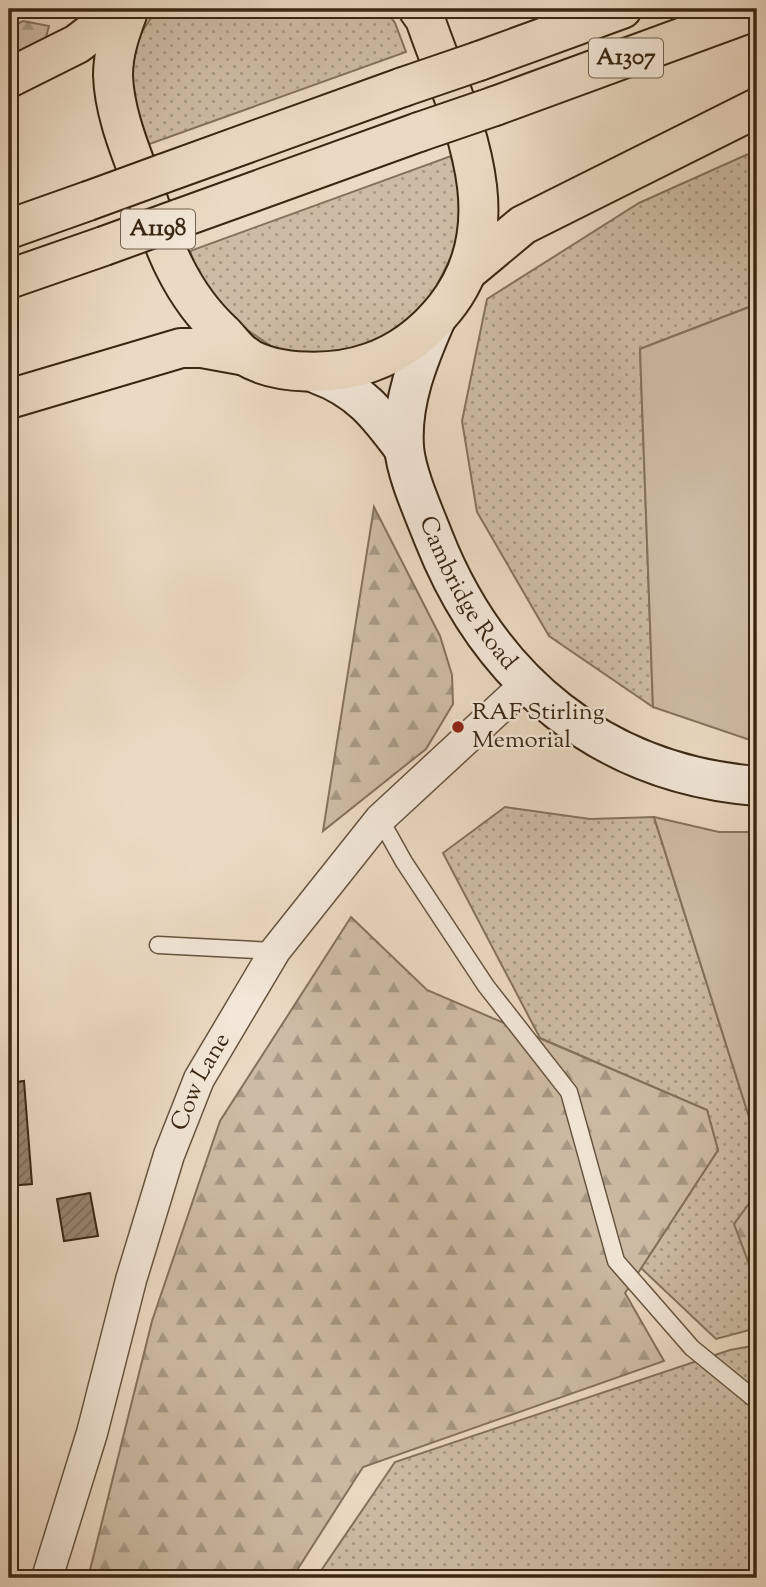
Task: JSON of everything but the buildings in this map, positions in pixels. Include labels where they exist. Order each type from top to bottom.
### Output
[{"type":"main road","points":[[9,78],[77,44],[123,9]]},
{"type":"main road","name":"A1198","points":[[129,9],[117,43],[113,75],[116,104],[167,254],[180,282],[206,319],[246,356],[317,373],[354,368],[386,357],[412,341],[436,319],[455,295],[469,270],[480,228],[480,194],[473,159],[425,19],[418,9]]},
{"type":"main road","name":"A1307","points":[[9,229],[622,9]]},
{"type":"main road","name":"A1307","points":[[9,279],[757,10]]},
{"type":"main road","points":[[469,270],[523,225],[757,108]]},
{"type":"main road","name":"Cambridge Road","points":[[404,449],[407,402],[416,365],[436,319]]},
{"type":"main road","points":[[9,399],[181,348],[202,348],[246,356]]},
{"type":"main road","name":"Cambridge Road","points":[[317,373],[344,384],[380,417],[404,449],[425,516],[458,593],[500,656],[526,684],[587,732],[636,757],[698,778],[757,786]]},
{"type":"street","name":"Cow Lane","points":[[47,1578],[92,1433],[131,1280],[169,1155],[199,1079],[275,951],[380,819],[526,684]]},
{"type":"lane","points":[[380,819],[404,862],[486,986],[569,1092],[617,1261],[692,1348],[757,1401]]},
{"type":"lane","points":[[159,945],[275,951]]},
{"type":"green space","points":[[157,9],[385,9],[395,23],[406,52],[144,146],[133,97],[132,47]]},
{"type":"green space","points":[[23,21],[49,26],[45,41],[9,59],[9,28]]},
{"type":"green space","points":[[757,150],[757,304],[640,349],[653,707],[549,636],[477,512],[462,421],[487,299],[639,203]]},
{"type":"green space","points":[[451,156],[463,205],[453,253],[426,307],[372,344],[325,355],[277,350],[228,317],[201,280],[190,251]]},
{"type":"green space","points":[[757,304],[757,740],[750,740],[653,707],[640,349]]},
{"type":"green space","points":[[374,507],[440,636],[452,675],[453,704],[426,749],[323,831]]},
{"type":"green space","points":[[505,807],[590,819],[654,817],[757,1142],[757,1193],[735,1224],[751,1269],[757,1272],[757,1328],[716,1339],[641,1268],[718,1150],[707,1110],[540,1038],[443,853]]},
{"type":"green space","points":[[654,817],[719,832],[757,832],[757,1142]]},
{"type":"green space","points":[[351,917],[427,990],[707,1110],[718,1150],[625,1293],[664,1361],[363,1467],[292,1578],[88,1578],[152,1321],[220,1121]]},
{"type":"green space","points":[[757,1193],[757,1272],[751,1269],[734,1224]]},
{"type":"green space","points":[[757,1345],[757,1578],[316,1578],[395,1462],[730,1350]]},
{"type":"place","name":"RAF Stirling Memorial","points":[[458,727]]}]
